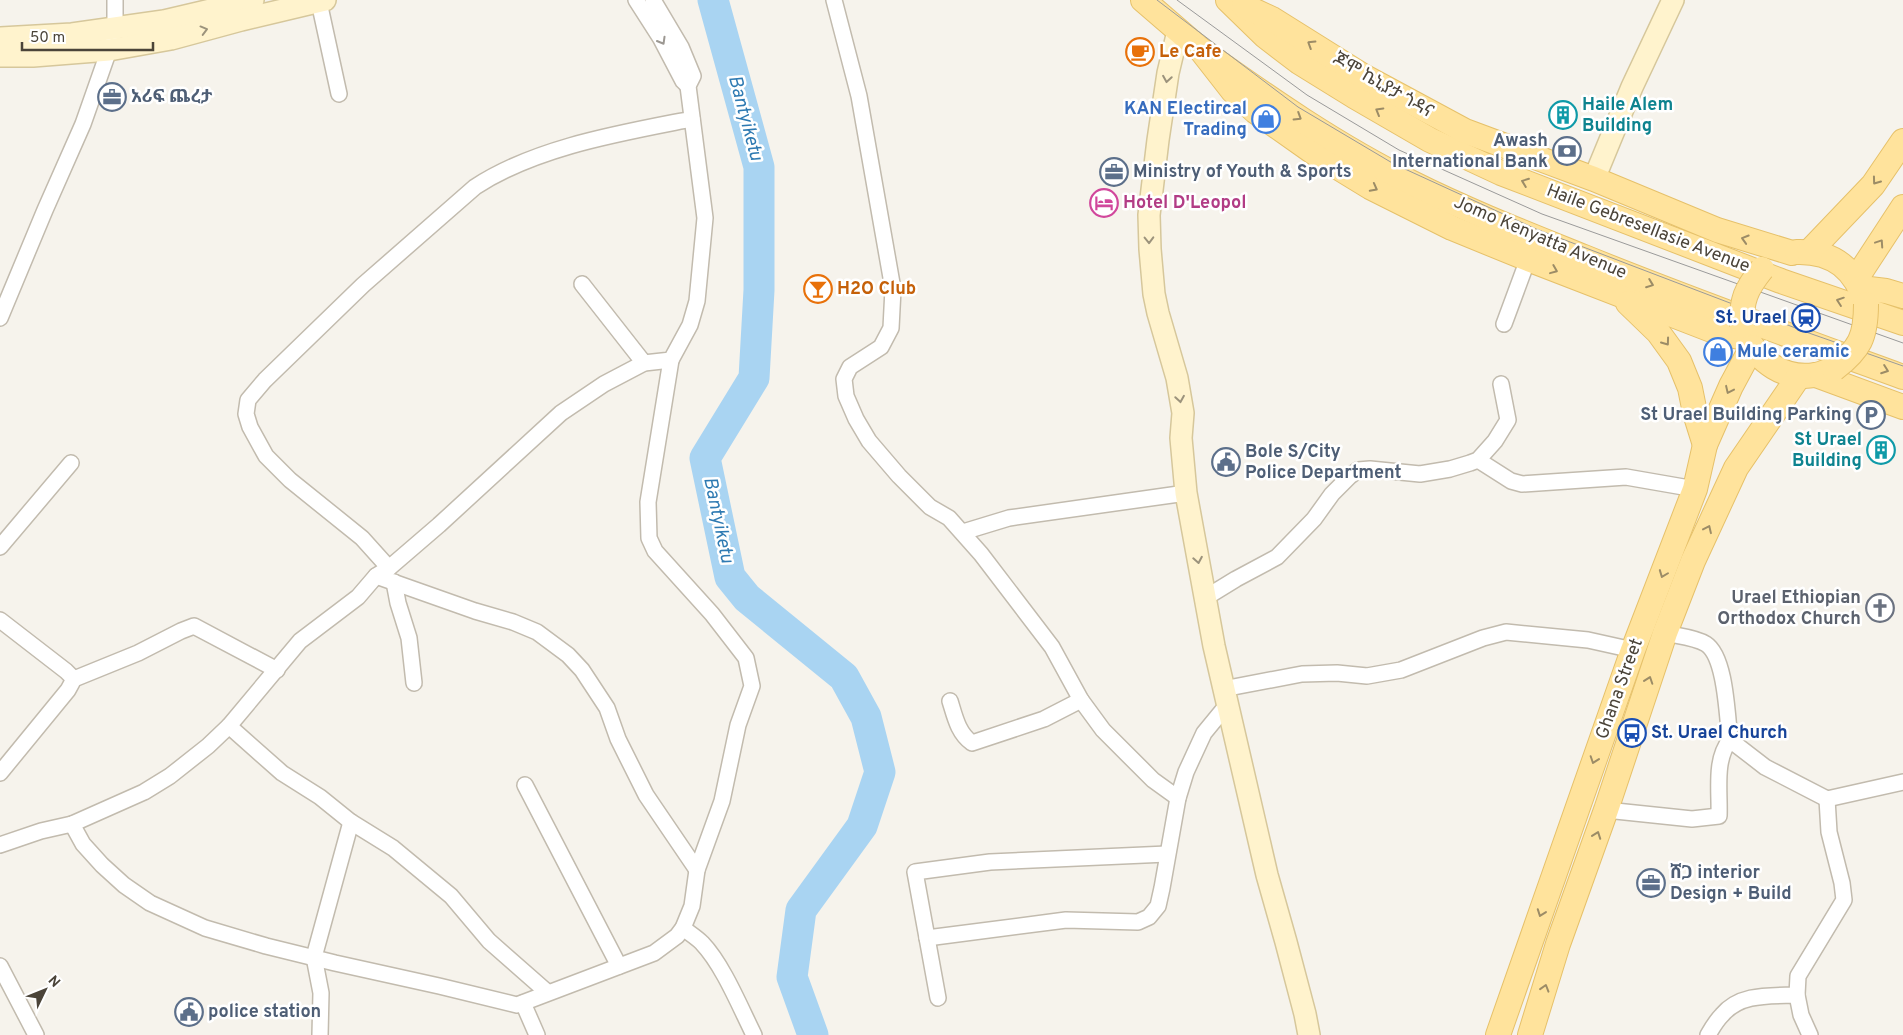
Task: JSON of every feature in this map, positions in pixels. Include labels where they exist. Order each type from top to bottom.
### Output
[{"type":"main road","points":[[1143,0],[1201,50],[1233,91],[1256,111],[1316,154],[1370,187],[1452,228],[1619,296],[1714,330],[1747,338]]},
{"type":"main road","name":"Haile Gebresellasie Avenue","points":[[1228,0],[1266,36],[1299,62],[1430,140],[1501,173],[1781,281],[1903,323]]},
{"type":"main road","name":"ጆሞ ኬኒያታ ጎዳና","points":[[1232,0],[1272,19],[1363,76],[1465,131],[1594,179],[1717,230],[1800,252]]},
{"type":"main road","name":"Jomo Kenyatta Avenue","points":[[1201,50],[1274,102],[1412,183],[1526,234],[1654,285],[1903,377]]},
{"type":"main road","points":[[1800,252],[1873,185],[1903,140]]},
{"type":"main road","points":[[1861,291],[1903,207]]},
{"type":"main road","points":[[1816,373],[1848,358],[1860,343],[1866,325],[1861,291],[1843,265],[1827,256],[1800,252],[1774,259],[1762,268],[1749,285],[1741,307],[1747,338],[1764,361],[1780,371],[1816,373],[1903,407]]},
{"type":"main road","points":[[1861,291],[1886,291],[1903,296]]},
{"type":"main road","points":[[1619,296],[1658,332],[1679,361],[1690,388],[1695,413],[1705,445]]},
{"type":"main road","name":"Ghana Street","points":[[1498,1035],[1633,650],[1695,489],[1705,445],[1730,386],[1747,338]]},
{"type":"main road","name":"Ghana Street","points":[[1530,1035],[1558,944],[1606,810],[1665,633],[1694,561],[1736,468],[1816,373]]},
{"type":"street","points":[[0,318],[83,124],[110,50],[115,28],[115,0]]},
{"type":"street","points":[[0,38],[72,34],[164,21],[253,0]]},
{"type":"street","points":[[636,0],[661,39],[683,81],[688,86]]},
{"type":"street","points":[[72,824],[83,844],[102,865],[124,884],[150,903],[205,928],[266,946],[508,1004],[517,1005],[523,1003],[547,992],[654,953],[677,936],[683,928],[692,906],[697,870],[722,800],[738,725],[752,686],[746,658],[705,607],[655,551],[649,538],[648,502],[672,360],[690,324],[697,301],[705,218],[688,86],[693,76],[689,64],[654,0]]},
{"type":"street","points":[[834,0],[859,96],[893,289],[891,328],[881,347],[850,367],[844,379],[846,396],[856,419],[870,441],[899,476],[930,507],[949,518],[963,532],[1052,647],[1081,700],[1102,730],[1153,780],[1178,798]]},
{"type":"street","points":[[1594,179],[1632,87],[1673,0]]},
{"type":"street","points":[[0,56],[33,56],[110,50],[171,39],[322,1],[339,94]]},
{"type":"street","points":[[1178,32],[1168,73],[1149,215],[1150,248],[1158,313],[1177,378],[1182,413],[1181,438],[1186,493],[1225,697],[1267,875],[1309,1035]]},
{"type":"street","points":[[414,683],[409,638],[391,575],[362,538],[290,480],[266,456],[250,427],[246,414],[248,400],[265,380],[363,285],[475,187],[492,176],[555,150],[692,119]]},
{"type":"street","points":[[1504,324],[1528,259]]},
{"type":"street","points":[[582,284],[644,363]]},
{"type":"street","points":[[391,575],[561,413],[604,384],[644,363],[672,360]]},
{"type":"street","points":[[1205,598],[1277,557],[1314,519],[1344,482],[1358,470],[1370,469],[1420,474],[1450,469],[1478,460],[1495,441],[1508,420],[1501,384]]},
{"type":"street","points":[[1478,460],[1511,481],[1522,484],[1626,477],[1695,489]]},
{"type":"street","points":[[0,547],[71,463]]},
{"type":"street","points":[[963,532],[1009,518],[1186,493]]},
{"type":"street","points":[[0,846],[72,824],[144,792],[170,776],[208,746],[229,726],[300,641],[358,597],[376,576],[391,575],[475,611],[514,622],[537,632],[568,655],[582,670],[607,708],[618,739],[646,795],[697,870]]},
{"type":"street","points":[[0,620],[74,679]]},
{"type":"street","points":[[0,773],[68,690],[74,679],[138,653],[194,626],[277,670]]},
{"type":"street","points":[[927,938],[1066,920],[1138,922],[1149,917],[1158,906],[1178,798],[1186,772],[1204,733],[1225,697],[1302,674],[1337,673],[1367,676],[1401,670],[1429,661],[1483,638],[1506,632],[1588,640],[1633,650]]},
{"type":"street","points":[[1665,633],[1701,642],[1713,650],[1723,684],[1730,740],[1764,767],[1827,799],[1903,782]]},
{"type":"street","points":[[950,701],[957,725],[964,738],[972,743],[1044,719],[1081,700]]},
{"type":"street","points":[[229,726],[282,773],[320,797],[351,822],[393,848],[451,896],[489,941],[547,992]]},
{"type":"street","points":[[1606,810],[1692,819],[1719,816],[1720,757],[1724,747],[1730,740]]},
{"type":"street","points":[[525,785],[619,966]]},
{"type":"street","points":[[1810,1035],[1801,1015],[1796,995],[1798,976],[1844,900],[1830,832],[1827,799]]},
{"type":"street","points":[[320,1035],[321,993],[314,957],[351,822]]},
{"type":"street","points":[[938,998],[915,872],[990,862],[1167,854]]},
{"type":"street","points":[[683,928],[701,942],[714,959],[754,1035]]},
{"type":"street","points":[[0,966],[36,1035]]},
{"type":"street","points":[[1708,1035],[1722,1014],[1735,1004],[1749,997],[1796,995]]},
{"type":"street","points":[[523,1003],[537,1035]]},
{"type":"waterway","name":"Bantyiketu","points":[[713,0],[759,167],[759,290],[754,378],[705,458],[730,577],[747,598],[844,677],[866,717],[880,772],[862,826],[801,910],[792,977],[813,1035]]},
{"type":"tram line","points":[[1157,0],[1298,107],[1394,164],[1536,229],[1806,332],[1903,366]]},
{"type":"tram line","points":[[1177,0],[1307,95],[1399,150],[1542,214],[1903,343]]},
{"type":"place","name":"Le Cafe","points":[[1140,52]]},
{"type":"place","name":"አሪፍ ጨረታ","points":[[112,97]]},
{"type":"place","name":"Haile Alem Building","points":[[1563,115]]},
{"type":"place","name":"KAN Electircal Trading","points":[[1266,119]]},
{"type":"place","name":"Awash International Bank","points":[[1567,151]]},
{"type":"place","name":"Ministry of Youth & Sports","points":[[1114,172]]},
{"type":"place","name":"Hotel D'Leopol","points":[[1104,203]]},
{"type":"place","name":"H2O Club","points":[[818,289]]},
{"type":"place","name":"St. Urael","points":[[1806,318]]},
{"type":"place","name":"Mule ceramic","points":[[1718,352]]},
{"type":"place","name":"St Urael Building Parking","points":[[1871,415]]},
{"type":"place","name":"St Urael Building","points":[[1881,450]]},
{"type":"place","name":"Bole S/City Police Department","points":[[1226,462]]},
{"type":"place","name":"Urael Ethiopian Orthodox Church","points":[[1880,608]]},
{"type":"place","name":"St. Urael Church","points":[[1632,733]]},
{"type":"place","name":"ሸጋ interior Design + Build","points":[[1651,883]]},
{"type":"place","name":"police station","points":[[189,1012]]}]
